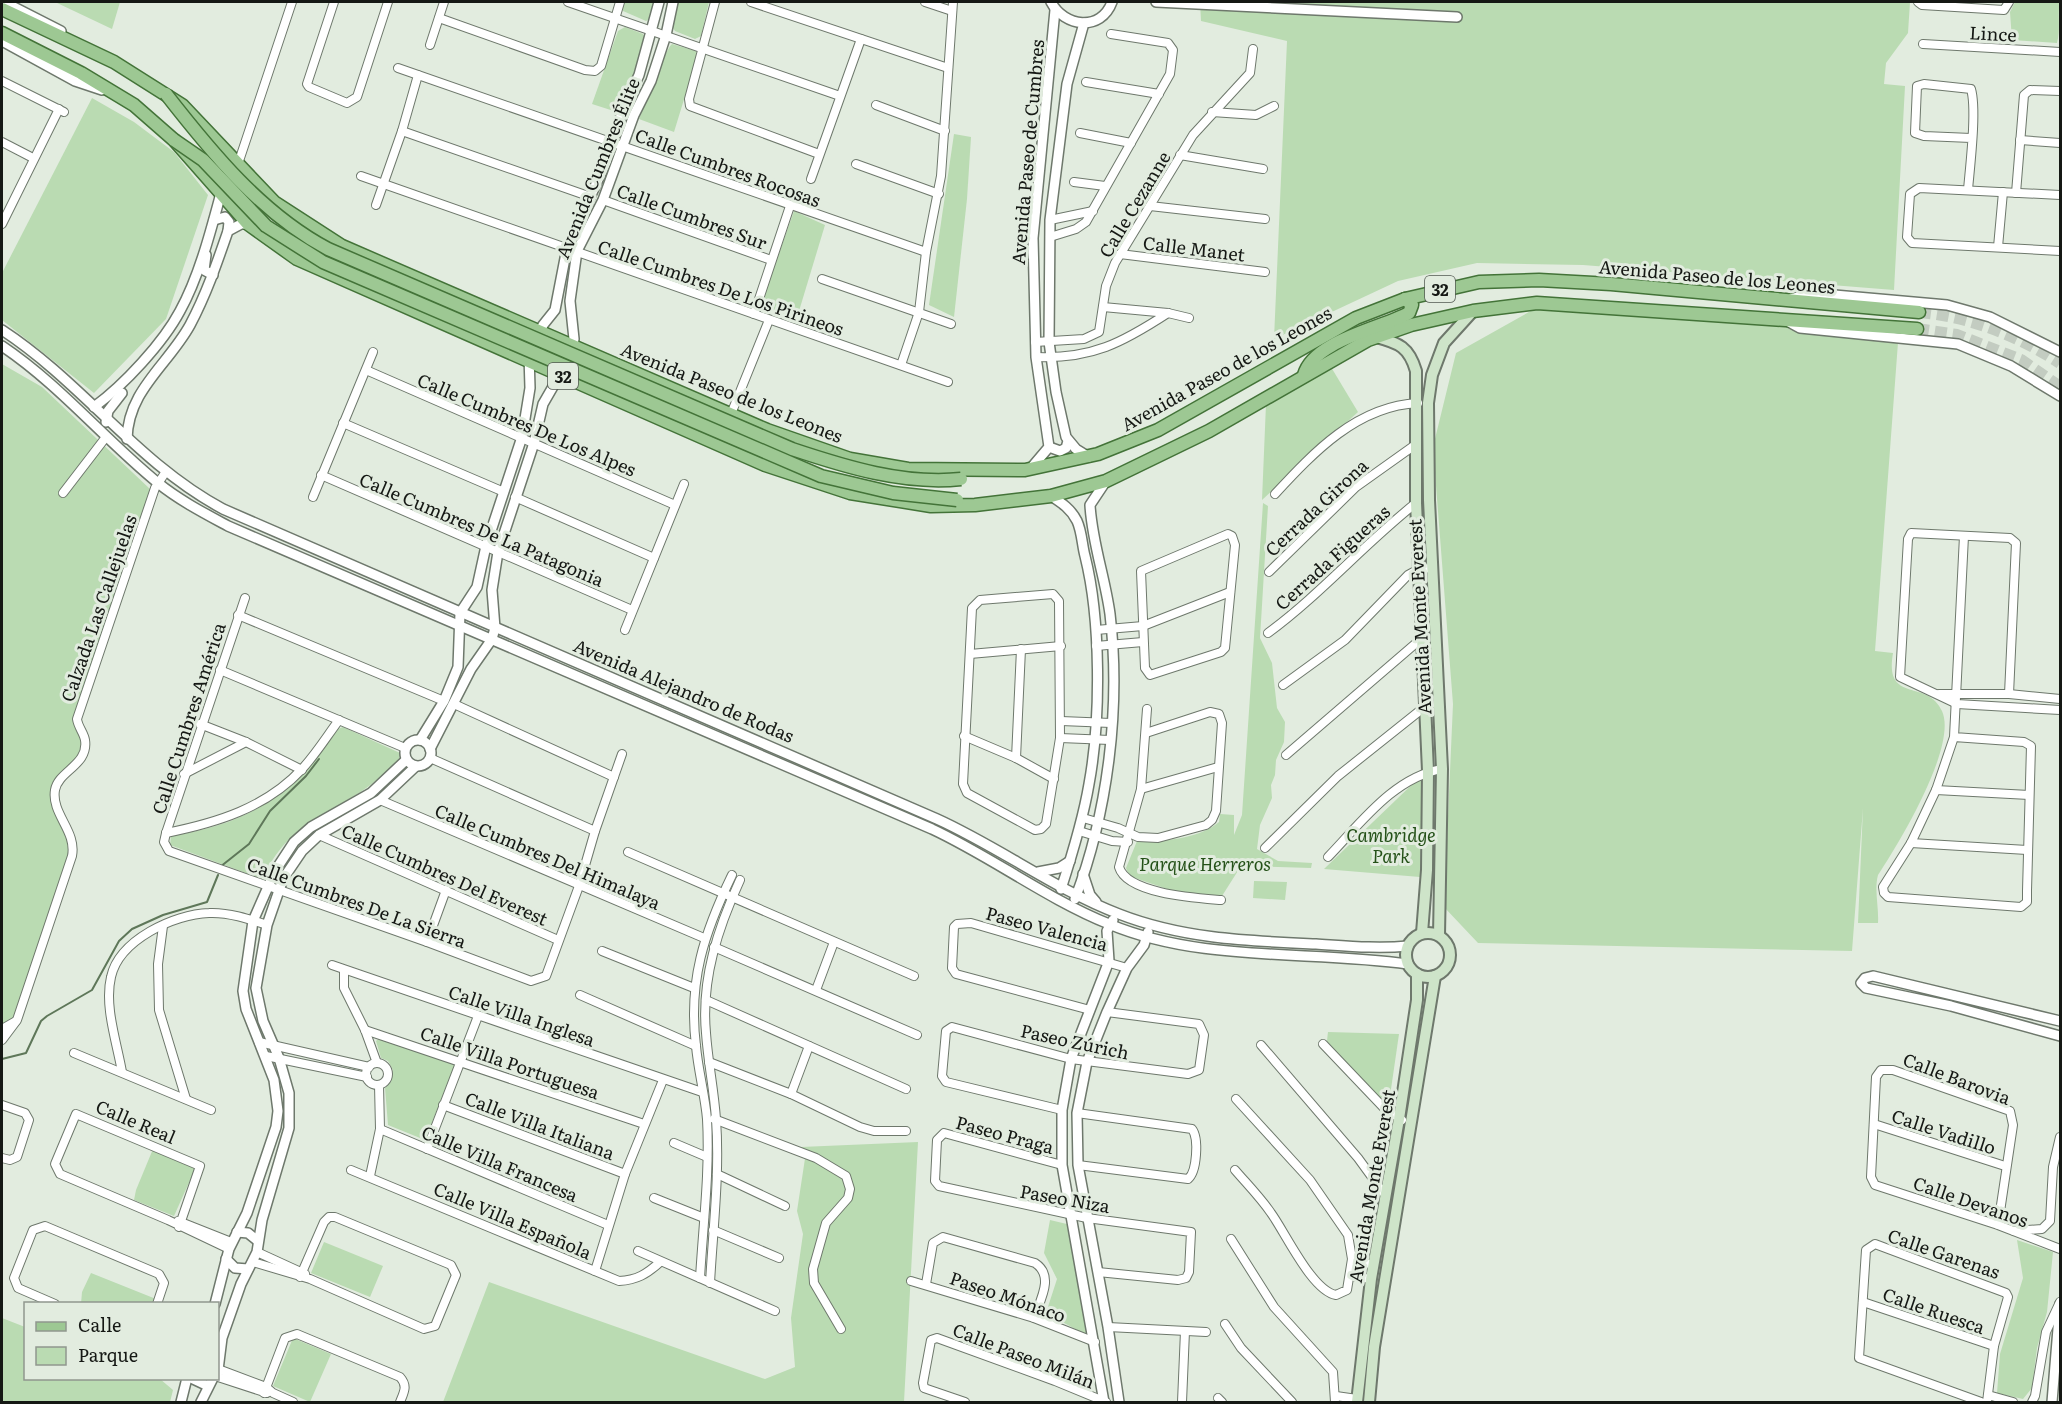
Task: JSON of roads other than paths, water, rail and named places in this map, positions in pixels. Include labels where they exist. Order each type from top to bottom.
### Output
[{"type":"main road","name":"Avenida Paseo de los Leones","points":[[2,9],[85,47],[166,94],[200,120],[274,202],[330,240],[574,347],[818,450],[908,470],[1004,472],[1030,470],[1089,457],[1153,432],[1356,318],[1405,299],[1479,282],[1539,280],[1611,284],[1919,312]]},
{"type":"main road","name":"Avenida Paseo de los Leones","points":[[2,33],[134,105],[174,140],[248,224],[297,259],[765,465],[827,487],[917,506],[972,505],[1051,496],[1106,481],[1209,431],[1304,375],[1376,337],[1411,325],[1473,310],[1537,303],[1785,318],[1917,329]]},
{"type":"main road","points":[[166,94],[254,196],[295,231],[328,249],[792,449],[829,461],[896,477],[936,481],[1004,472]]},
{"type":"main road","points":[[174,140],[203,160],[266,226],[323,262],[821,476],[893,493],[957,500],[972,505]]},
{"type":"main road","points":[[1304,375],[1311,361],[1322,353],[1356,334],[1409,313],[1412,305],[1405,299]]},
{"type":"main road","name":"Avenida Monte Everest","points":[[1438,935],[1442,769],[1432,568],[1428,403],[1432,375],[1444,343],[1473,310]]},
{"type":"main road","points":[[494,345],[504,343],[513,327],[512,320]]},
{"type":"main road","name":"Avenida Monte Everest","points":[[1376,337],[1396,343],[1411,354],[1416,371],[1416,503],[1427,705],[1428,771],[1427,870],[1422,933]]},
{"type":"main road","points":[[586,386],[584,378],[590,364],[594,360],[604,359]]},
{"type":"main road","points":[[1415,460],[1428,459]]},
{"type":"main road","points":[[1424,660],[1438,657]]},
{"type":"main road","points":[[1422,933],[1438,935],[1449,946],[1447,967],[1435,976],[1417,974],[1408,964],[1407,946],[1422,933]]},
{"type":"main road","name":"Avenida Monte Everest","points":[[1369,1402],[1371,1279],[1400,1119],[1417,1000],[1417,974]]},
{"type":"main road","name":"Avenida Monte Everest","points":[[1357,1401],[1412,1123],[1435,976]]},
{"type":"street","name":"Avenida Paseo de los Leones","points":[[4,2],[58,29],[85,47]]},
{"type":"street","points":[[238,164],[292,2]]},
{"type":"street","points":[[334,2],[307,86],[342,102],[351,102],[357,97],[388,2]]},
{"type":"street","points":[[430,45],[444,2]]},
{"type":"street","points":[[568,2],[703,46],[840,96]]},
{"type":"street","points":[[439,18],[585,70],[595,71],[601,66],[620,2]]},
{"type":"street","name":"Avenida Cumbres Élite","points":[[420,740],[444,701],[458,667],[461,642],[458,625],[459,613],[477,587],[486,546],[522,437],[530,388],[527,361],[540,332],[555,310],[567,248],[591,197],[622,112],[639,75],[659,2]]},
{"type":"street","name":"Avenida Cumbres Élite","points":[[574,347],[570,302],[578,251],[587,227],[603,200],[651,81],[666,35],[673,2]]},
{"type":"street","points":[[715,2],[689,99],[691,108],[819,154]]},
{"type":"street","points":[[751,2],[948,68]]},
{"type":"street","points":[[925,2],[952,11]]},
{"type":"street","points":[[901,365],[919,312],[926,252],[939,194],[953,2]]},
{"type":"street","points":[[1053,6],[1069,21],[1084,23],[1104,15],[1112,2]]},
{"type":"street","points":[[1156,2],[1322,8],[1457,17]]},
{"type":"street","points":[[1918,2],[1922,5],[2008,5]]},
{"type":"street","name":"Avenida Paseo de Cumbres","points":[[1049,447],[1036,357],[1033,248],[1053,6]]},
{"type":"street","name":"Avenida Paseo de Cumbres","points":[[1068,441],[1050,357],[1050,220],[1067,84],[1084,23]]},
{"type":"street","points":[[1050,237],[1082,226],[1093,211],[1172,67],[1171,45],[1111,34]]},
{"type":"street","points":[[811,179],[861,39]]},
{"type":"street","name":"Avenida Paseo de los Leones","points":[[2,41],[75,81],[117,95]]},
{"type":"street","name":"Lince","points":[[1923,44],[2061,52]]},
{"type":"street","name":"Calle Cezanne","points":[[1095,336],[1099,332],[1108,278],[1120,254],[1180,155],[1212,112],[1250,73],[1253,49]]},
{"type":"street","name":"Calle Cumbres Rocosas","points":[[398,68],[613,141],[790,206],[926,252]]},
{"type":"street","points":[[376,205],[418,75]]},
{"type":"street","points":[[2,81],[61,111],[33,158],[2,224]]},
{"type":"street","points":[[1086,82],[1159,94]]},
{"type":"street","points":[[1968,190],[1971,138],[1971,89],[1924,84],[1917,86],[1915,133],[1924,136],[1971,138]]},
{"type":"street","points":[[2016,193],[2026,91],[2061,91]]},
{"type":"street","points":[[876,105],[945,131]]},
{"type":"street","points":[[1212,112],[1256,115],[1274,106]]},
{"type":"street","name":"Calle Cumbres Sur","points":[[402,130],[591,197]]},
{"type":"street","points":[[1080,133],[1131,142]]},
{"type":"street","points":[[2020,140],[2061,142]]},
{"type":"street","points":[[2,142],[33,158]]},
{"type":"street","points":[[1180,155],[1263,169]]},
{"type":"street","points":[[856,164],[939,194]]},
{"type":"street","name":"Calle Cumbres De Los Pirineos","points":[[361,176],[948,382]]},
{"type":"street","points":[[1074,182],[1106,186]]},
{"type":"street","points":[[1037,187],[1054,190]]},
{"type":"street","points":[[2061,195],[1918,188],[1910,194],[1907,237],[1912,243],[2061,251]]},
{"type":"street","points":[[1998,247],[2004,192]]},
{"type":"street","points":[[185,300],[214,220],[221,193]]},
{"type":"street","name":"Calle Cumbres Sur","points":[[603,200],[771,260]]},
{"type":"street","points":[[754,314],[790,206]]},
{"type":"street","points":[[1150,206],[1264,219]]},
{"type":"street","points":[[1050,220],[1093,211]]},
{"type":"street","points":[[127,439],[127,423],[133,404],[184,334],[213,275],[229,222],[225,217],[214,220]]},
{"type":"street","points":[[228,231],[241,224],[248,224]]},
{"type":"street","points":[[203,251],[206,255],[204,270],[213,275]]},
{"type":"street","name":"Calle Manet","points":[[1120,254],[1264,272]]},
{"type":"street","points":[[822,279],[951,324]]},
{"type":"street","points":[[94,407],[132,371],[167,331],[198,280],[204,281],[208,287]]},
{"type":"street","points":[[1786,301],[1812,293],[1947,305],[1990,316],[2061,352]]},
{"type":"street","points":[[1104,307],[1168,313],[1189,318]]},
{"type":"street","points":[[1036,357],[1071,356],[1101,351],[1135,334],[1168,313]]},
{"type":"street","points":[[1785,318],[1800,328],[1958,344],[2011,366],[2061,396]]},
{"type":"street","points":[[730,414],[769,320]]},
{"type":"street","name":"Avenida Alejandro de Rodas","points":[[2,330],[59,371],[127,439],[189,491],[262,527],[842,776],[979,838],[1062,886],[1118,914],[1197,936],[1241,941],[1377,947],[1407,946]]},
{"type":"street","points":[[1035,342],[1070,341],[1095,336],[1101,351]]},
{"type":"street","points":[[1070,341],[1071,356]]},
{"type":"street","name":"Avenida Alejandro de Rodas","points":[[2,346],[48,380],[158,483],[197,510],[246,534],[932,829],[974,849],[1072,906],[1109,924],[1147,936],[1240,951],[1408,964]]},
{"type":"street","points":[[219,1352],[225,1329],[253,1261],[289,1128],[289,1093],[279,1058],[263,1021],[256,988],[267,925],[278,891],[291,865],[319,835],[380,800],[415,767],[426,764],[471,669],[492,639],[495,628],[492,590],[498,552],[534,443],[543,404],[574,347]]},
{"type":"street","points":[[312,497],[373,352]]},
{"type":"street","name":"Calle Cumbres De Los Alpes","points":[[366,370],[675,505]]},
{"type":"street","points":[[132,371],[120,399],[123,404],[133,404]]},
{"type":"street","points":[[63,493],[106,436],[106,418],[111,405],[122,393]]},
{"type":"street","points":[[1275,495],[1322,447],[1356,421],[1388,407],[1428,403]]},
{"type":"street","points":[[343,423],[504,492]]},
{"type":"street","points":[[1030,470],[1049,447],[1060,451],[1066,448],[1068,441],[1089,457]]},
{"type":"street","name":"Cerrada Girona","points":[[1269,572],[1356,487],[1415,446]]},
{"type":"street","name":"Calzada Las Callejuelas","points":[[2,1040],[17,1020],[72,856],[71,836],[57,807],[54,790],[57,783],[80,759],[84,748],[85,739],[77,719],[158,483],[165,473]]},
{"type":"street","name":"Calle Cumbres De La Patagonia","points":[[321,475],[632,610]]},
{"type":"street","points":[[1072,906],[1107,786],[1112,645],[1090,505],[1106,481]]},
{"type":"street","points":[[625,630],[684,484]]},
{"type":"street","points":[[1051,496],[1070,509],[1077,522],[1091,577],[1096,630],[1094,739],[1083,818],[1058,898]]},
{"type":"street","points":[[515,497],[654,558]]},
{"type":"street","name":"Cerrada Figueras","points":[[1268,633],[1305,606],[1375,536],[1416,503]]},
{"type":"street","points":[[246,534],[251,529],[262,527]]},
{"type":"street","points":[[2009,694],[2017,547],[2010,538],[1911,533],[1908,539],[1898,672],[1904,681],[1939,694],[1957,704],[2061,710]]},
{"type":"street","points":[[1228,534],[1235,540],[1230,592],[1225,648],[1198,660],[1149,675],[1145,668],[1143,642],[1141,571],[1228,534]]},
{"type":"street","points":[[1954,736],[2024,742],[2031,746],[2027,902],[2021,906],[1888,897],[1883,887],[1911,843],[1936,790],[1954,736],[1964,536]]},
{"type":"street","points":[[1283,685],[1345,640],[1400,582],[1419,569],[1432,568]]},
{"type":"street","points":[[1096,630],[1143,626],[1230,592]]},
{"type":"street","points":[[1057,595],[1060,645],[1061,721],[1054,779],[1046,824],[1041,829],[1033,829],[967,793],[963,784],[972,608],[980,600],[1057,595]]},
{"type":"street","name":"Calle Cumbres América","points":[[165,848],[166,833],[200,724],[245,598]]},
{"type":"street","points":[[238,615],[444,701]]},
{"type":"street","points":[[1286,754],[1422,638]]},
{"type":"street","points":[[1096,646],[1143,642]]},
{"type":"street","points":[[970,654],[1060,645]]},
{"type":"street","points":[[1016,758],[1021,649]]},
{"type":"street","points":[[220,670],[405,748]]},
{"type":"street","points":[[1939,694],[2009,694],[2061,699]]},
{"type":"street","points":[[2039,709],[2040,698]]},
{"type":"street","points":[[454,704],[614,777]]},
{"type":"street","points":[[1265,848],[1338,776],[1427,705]]},
{"type":"street","points":[[1147,709],[1141,789],[1119,867],[1126,878],[1151,889],[1221,900]]},
{"type":"street","points":[[1079,831],[1126,843],[1138,837],[1171,835],[1201,827],[1212,820],[1216,811],[1222,723],[1219,714],[1210,712],[1146,734]]},
{"type":"street","points":[[166,833],[203,826],[235,815],[257,804],[302,770],[339,720]]},
{"type":"street","points":[[1061,721],[1111,723]]},
{"type":"street","points":[[200,724],[246,742],[302,770]]},
{"type":"street","points":[[964,736],[1016,758],[1054,779]]},
{"type":"street","points":[[1060,738],[1110,740]]},
{"type":"street","points":[[415,767],[406,760],[405,748],[412,741],[420,740],[430,753],[595,831]]},
{"type":"street","points":[[184,774],[246,742]]},
{"type":"street","points":[[558,940],[579,886],[595,831],[622,754]]},
{"type":"street","points":[[216,1302],[229,1250],[276,1128],[278,1111],[274,1080],[246,1009],[243,991],[253,921],[283,856],[294,842],[311,826],[371,793],[406,760]]},
{"type":"street","points":[[1141,789],[1218,767]]},
{"type":"street","points":[[1328,857],[1397,789],[1428,771],[1442,769]]},
{"type":"street","points":[[1936,790],[2029,795]]},
{"type":"street","name":"Calle Cumbres Del Himalaya","points":[[380,800],[704,938]]},
{"type":"street","points":[[1083,818],[1138,837]]},
{"type":"street","name":"Calle Cumbres Del Everest","points":[[319,835],[558,940]]},
{"type":"street","points":[[1911,843],[2027,850]]},
{"type":"street","name":"Calle Cumbres De La Sierra","points":[[165,848],[278,891],[427,942],[531,981],[540,980],[546,976],[558,940]]},
{"type":"street","points":[[628,852],[914,976]]},
{"type":"street","points":[[1038,872],[1059,868],[1070,861]]},
{"type":"street","points":[[1083,874],[1090,895],[1097,903]]},
{"type":"street","points":[[700,1278],[707,1117],[696,1046],[694,988],[704,938],[732,875]]},
{"type":"street","points":[[710,1283],[717,1174],[716,1119],[709,1062],[706,1000],[714,946],[740,880]]},
{"type":"street","points":[[427,942],[446,890]]},
{"type":"street","points":[[122,1072],[109,997],[110,977],[117,959],[132,942],[162,926],[207,913],[267,925]]},
{"type":"street","points":[[1105,1402],[1062,1165],[1062,1110],[1071,1059],[1109,961],[1107,937],[1109,924],[1118,914]]},
{"type":"street","name":"Paseo Valencia","points":[[1090,1010],[953,972],[952,932],[957,924],[970,923],[1127,968]]},
{"type":"street","points":[[1119,1402],[1108,1327],[1078,1165],[1077,1113],[1087,1062],[1127,968],[1140,952],[1149,924]]},
{"type":"street","points":[[162,926],[158,964],[159,1010],[186,1099]]},
{"type":"street","points":[[816,990],[834,942]]},
{"type":"street","points":[[714,946],[917,1035]]},
{"type":"street","points":[[602,951],[694,988]]},
{"type":"street","name":"Calle Villa Inglesa","points":[[332,965],[702,1092]]},
{"type":"street","points":[[344,970],[344,988],[365,1030],[373,1065],[367,1077]]},
{"type":"street","points":[[2061,1022],[1873,976],[1864,978],[1861,982],[1866,988],[1951,1006],[2061,1036]]},
{"type":"street","points":[[580,995],[696,1046]]},
{"type":"street","points":[[706,1000],[906,1089]]},
{"type":"street","name":"Paseo Zúrich","points":[[1062,1110],[946,1082],[943,1079],[945,1035],[952,1027],[1087,1062],[1155,1071],[1197,1072],[1204,1035],[1202,1026],[1189,1022],[1107,1012]]},
{"type":"street","points":[[427,1149],[478,1016]]},
{"type":"street","points":[[2,1029],[17,1020]]},
{"type":"street","name":"Calle Villa Portuguesa","points":[[365,1030],[644,1124]]},
{"type":"street","points":[[260,1042],[384,1066],[388,1072],[385,1082],[379,1085],[371,1084],[367,1077],[266,1056]]},
{"type":"street","points":[[1323,1044],[1384,1108],[1400,1119],[1412,1123]]},
{"type":"street","points":[[1261,1045],[1358,1158],[1385,1195]]},
{"type":"street","points":[[790,1094],[809,1046]]},
{"type":"street","points":[[74,1053],[211,1110]]},
{"type":"street","points":[[326,1068],[330,1057]]},
{"type":"street","points":[[709,1062],[790,1094],[867,1130],[906,1131]]},
{"type":"street","name":"Calle Barovia","points":[[1874,1124],[1876,1077],[1881,1070],[1893,1070],[2006,1109],[2012,1115],[2013,1125],[2006,1166]]},
{"type":"street","points":[[595,1271],[625,1174],[663,1080]]},
{"type":"street","points":[[370,1176],[380,1129],[379,1085]]},
{"type":"street","points":[[1234,1170],[1269,1210],[1298,1256],[1325,1290],[1331,1294],[1342,1293],[1349,1285],[1352,1268],[1347,1235],[1296,1162],[1236,1099]]},
{"type":"street","points":[[2,1105],[25,1113],[29,1120],[17,1157],[14,1160],[2,1158]]},
{"type":"street","name":"Calle Villa Italiana","points":[[443,1105],[625,1174]]},
{"type":"street","name":"Calle Real","points":[[180,1224],[200,1166],[75,1113],[55,1164],[60,1174],[180,1224],[229,1250]]},
{"type":"street","points":[[1077,1113],[1195,1131],[1191,1177],[1184,1180],[1078,1165]]},
{"type":"street","points":[[707,1117],[829,1164],[841,1172],[849,1183],[848,1198],[826,1223],[821,1233],[813,1269],[814,1283],[841,1329]]},
{"type":"street","name":"Calle Vadillo","points":[[1874,1124],[2006,1166]]},
{"type":"street","name":"Calle Devanos","points":[[1874,1124],[1872,1182],[2061,1249]]},
{"type":"street","name":"Calle Villa Francesa","points":[[380,1129],[609,1225]]},
{"type":"street","name":"Paseo Praga","points":[[936,1184],[937,1140],[940,1134],[1062,1165]]},
{"type":"street","points":[[2014,1231],[2042,1229],[2048,1224],[2053,1167],[2061,1137]]},
{"type":"street","points":[[674,1143],[707,1157]]},
{"type":"street","points":[[265,1158],[279,1162]]},
{"type":"street","points":[[1998,1225],[2006,1166]]},
{"type":"street","name":"Calle Villa Española","points":[[351,1170],[619,1281],[632,1280],[646,1274],[660,1262]]},
{"type":"street","points":[[717,1174],[785,1206]]},
{"type":"street","name":"Paseo Niza","points":[[936,1184],[1071,1215],[1191,1232],[1189,1272],[1186,1278],[1178,1280],[1098,1272]]},
{"type":"street","points":[[654,1198],[704,1218]]},
{"type":"street","points":[[229,1250],[235,1268],[253,1261],[301,1274],[424,1329],[435,1326],[456,1275],[451,1265],[335,1217],[329,1217],[324,1222],[301,1274]]},
{"type":"street","points":[[50,1302],[18,1288],[14,1278],[33,1230],[39,1226],[45,1226],[159,1274],[164,1283],[158,1302]]},
{"type":"street","points":[[713,1230],[778,1258]]},
{"type":"street","points":[[237,1232],[249,1233],[258,1241]]},
{"type":"street","points":[[926,1284],[933,1243],[936,1239],[950,1238],[1035,1263],[1043,1270],[1046,1281],[1034,1318]]},
{"type":"street","points":[[1231,1239],[1274,1307],[1333,1371],[1335,1399],[1357,1401]]},
{"type":"street","name":"Calle Garenas","points":[[1863,1302],[1866,1250],[1875,1244],[2006,1293],[2008,1297],[1994,1346]]},
{"type":"street","points":[[638,1251],[775,1311]]},
{"type":"street","points":[[1352,1268],[1373,1265]]},
{"type":"street","points":[[1352,1268],[1371,1279]]},
{"type":"street","name":"Paseo Mónaco","points":[[911,1281],[1034,1318],[1095,1342]]},
{"type":"street","points":[[1863,1302],[1859,1358],[1982,1402]]},
{"type":"street","name":"Calle Ruesca","points":[[1863,1302],[1994,1346]]},
{"type":"street","points":[[2032,1402],[2046,1332],[2061,1302]]},
{"type":"street","points":[[2052,1402],[2061,1302]]},
{"type":"street","points":[[1225,1324],[1241,1348],[1292,1402]]},
{"type":"street","points":[[1108,1327],[1206,1332]]},
{"type":"street","points":[[1182,1402],[1185,1331]]},
{"type":"street","points":[[268,1391],[285,1338],[297,1334],[400,1377],[405,1382],[400,1402]]},
{"type":"street","name":"Calle Paseo Milán","points":[[965,1402],[924,1388],[931,1340],[937,1338],[1105,1402]]},
{"type":"street","points":[[1994,1346],[1988,1399],[2013,1402]]},
{"type":"street","points":[[219,1369],[293,1402]]},
{"type":"street","points":[[219,1377],[268,1391]]},
{"type":"street","points":[[181,1402],[188,1380]]},
{"type":"street","points":[[201,1402],[210,1382]]},
{"type":"waterway","points":[[220,867],[249,844],[270,811],[306,776],[319,759]]},
{"type":"waterway","points":[[2,1059],[26,1053],[41,1021],[92,990],[119,941],[132,929],[163,915],[207,902],[218,875]]},
{"type":"tunnel","points":[[1919,312],[1956,318],[1993,329],[2028,344],[2060,363]]},
{"type":"tunnel","points":[[1917,329],[1957,335],[2021,360],[2060,387]]},
{"type":"park label","name":"Cambridge Park","points":[[1391,844]]},
{"type":"park label","name":"Parque Herreros","points":[[1205,863]]}]
